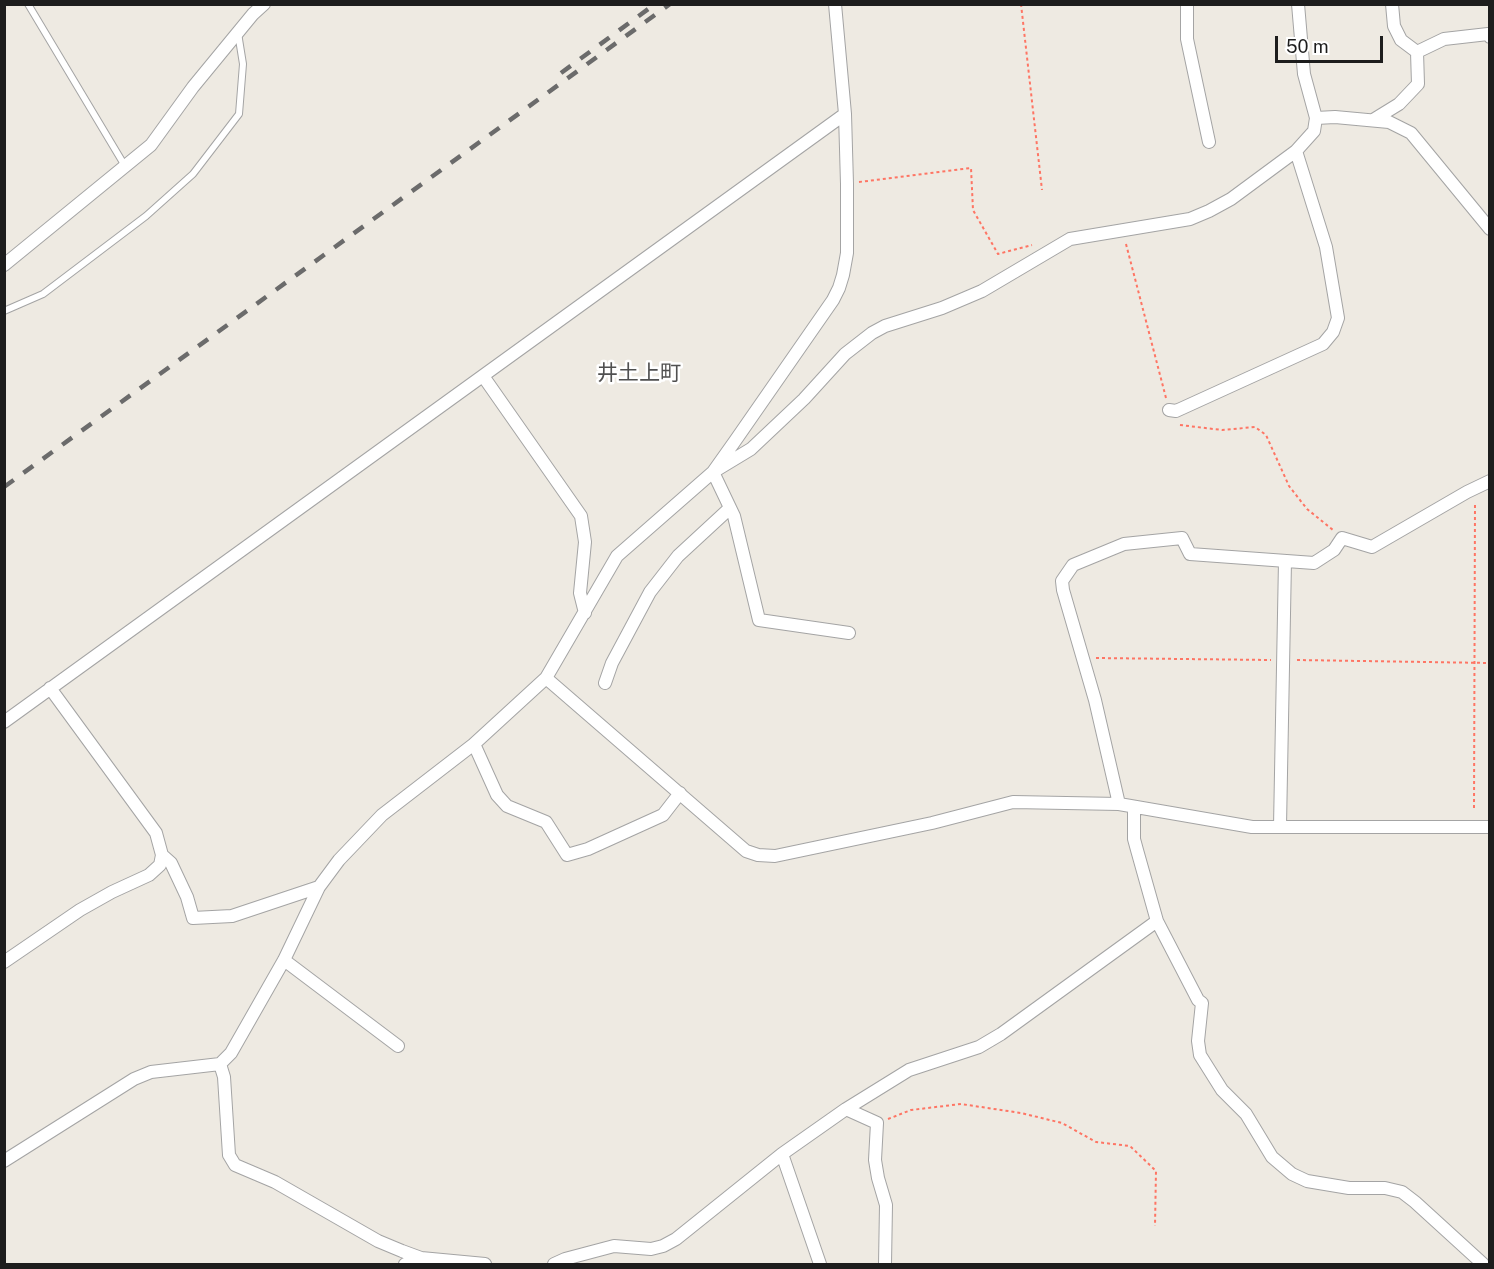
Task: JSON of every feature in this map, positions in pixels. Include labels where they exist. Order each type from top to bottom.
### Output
[{"type":"street","points":[[4,266],[151,146],[193,87],[264,4]]},
{"type":"street","points":[[1187,4],[1186,39],[1209,142]]},
{"type":"street","points":[[4,1161],[134,1079],[151,1072],[220,1064],[231,1053],[284,960],[319,887],[339,860],[382,814],[474,744],[546,678],[617,556],[713,472],[751,448],[804,399],[845,354],[885,326],[942,308],[982,291],[1070,239],[1190,219],[1209,211],[1231,200],[1296,152],[1314,131],[1316,118],[1304,74],[1298,4]]},
{"type":"street","points":[[1392,4],[1394,26],[1401,40],[1417,52]]},
{"type":"street","points":[[713,472],[839,288],[848,253],[845,114],[838,5]]},
{"type":"street","points":[[1417,52],[1443,39],[1488,34],[1490,37]]},
{"type":"street","points":[[1373,120],[1399,104],[1418,84],[1417,52]]},
{"type":"street","points":[[4,722],[845,114]]},
{"type":"street","points":[[1316,118],[1389,122],[1411,133],[1490,229]]},
{"type":"street","points":[[1169,410],[1176,411],[1323,344],[1333,332],[1338,318],[1326,247],[1296,152]]},
{"type":"street","points":[[483,376],[581,516],[585,542],[580,593],[585,613]]},
{"type":"street","points":[[713,472],[734,516],[759,620],[849,633]]},
{"type":"street","points":[[1119,804],[1095,700],[1063,590],[1062,581],[1073,565],[1125,544],[1182,538],[1190,554],[1314,562],[1334,550],[1342,538],[1372,547],[1490,481]]},
{"type":"street","points":[[604,683],[612,663],[650,592],[678,556],[730,508]]},
{"type":"street","points":[[1280,826],[1285,561]]},
{"type":"street","points":[[546,678],[746,851],[758,855],[775,856],[932,823],[1013,802],[1119,804],[1252,827],[1490,827]]},
{"type":"street","points":[[4,962],[80,910],[149,875],[160,865],[162,855],[160,844],[152,828],[50,688]]},
{"type":"street","points":[[474,744],[497,795],[507,806],[546,822],[567,855],[588,849],[663,815],[680,793]]},
{"type":"street","points":[[1134,808],[1134,839],[1157,921],[1198,1000],[1202,1003],[1198,1047],[1204,1063],[1222,1090],[1246,1114],[1272,1157],[1292,1174],[1307,1181],[1348,1188],[1385,1188],[1402,1192],[1483,1264]]},
{"type":"street","points":[[162,855],[171,863],[187,897],[193,918],[232,916],[319,887]]},
{"type":"street","points":[[554,1264],[614,1246],[651,1249],[676,1239],[782,1154],[846,1109],[909,1070],[980,1047],[1157,921]]},
{"type":"street","points":[[284,960],[398,1046]]},
{"type":"street","points":[[220,1064],[224,1077],[230,1155],[235,1165],[275,1182],[378,1241],[421,1257],[485,1264]]},
{"type":"street","points":[[846,1109],[878,1123],[875,1160],[886,1205],[885,1264]]},
{"type":"street","points":[[782,1154],[820,1264]]},
{"type":"street","points":[[405,1264],[421,1257]]},
{"type":"lane","points":[[28,4],[126,166]]},
{"type":"lane","points":[[4,311],[43,294],[146,216],[193,174],[239,114],[243,64],[238,32]]},
{"type":"path","points":[[1021,4],[1042,190]]},
{"type":"path","points":[[847,184],[971,168],[973,210],[998,254],[1033,245]]},
{"type":"path","points":[[1474,808],[1475,488]]},
{"type":"path","points":[[878,1123],[912,1110],[960,1104],[1021,1113],[1062,1123],[1096,1142],[1130,1146],[1156,1171],[1155,1226]]},
{"type":"railway","points":[[561,73],[655,4]]},
{"type":"railway","points":[[4,487],[670,4]]},
{"type":"district","name":"井土上町","points":[[639,374]]}]
